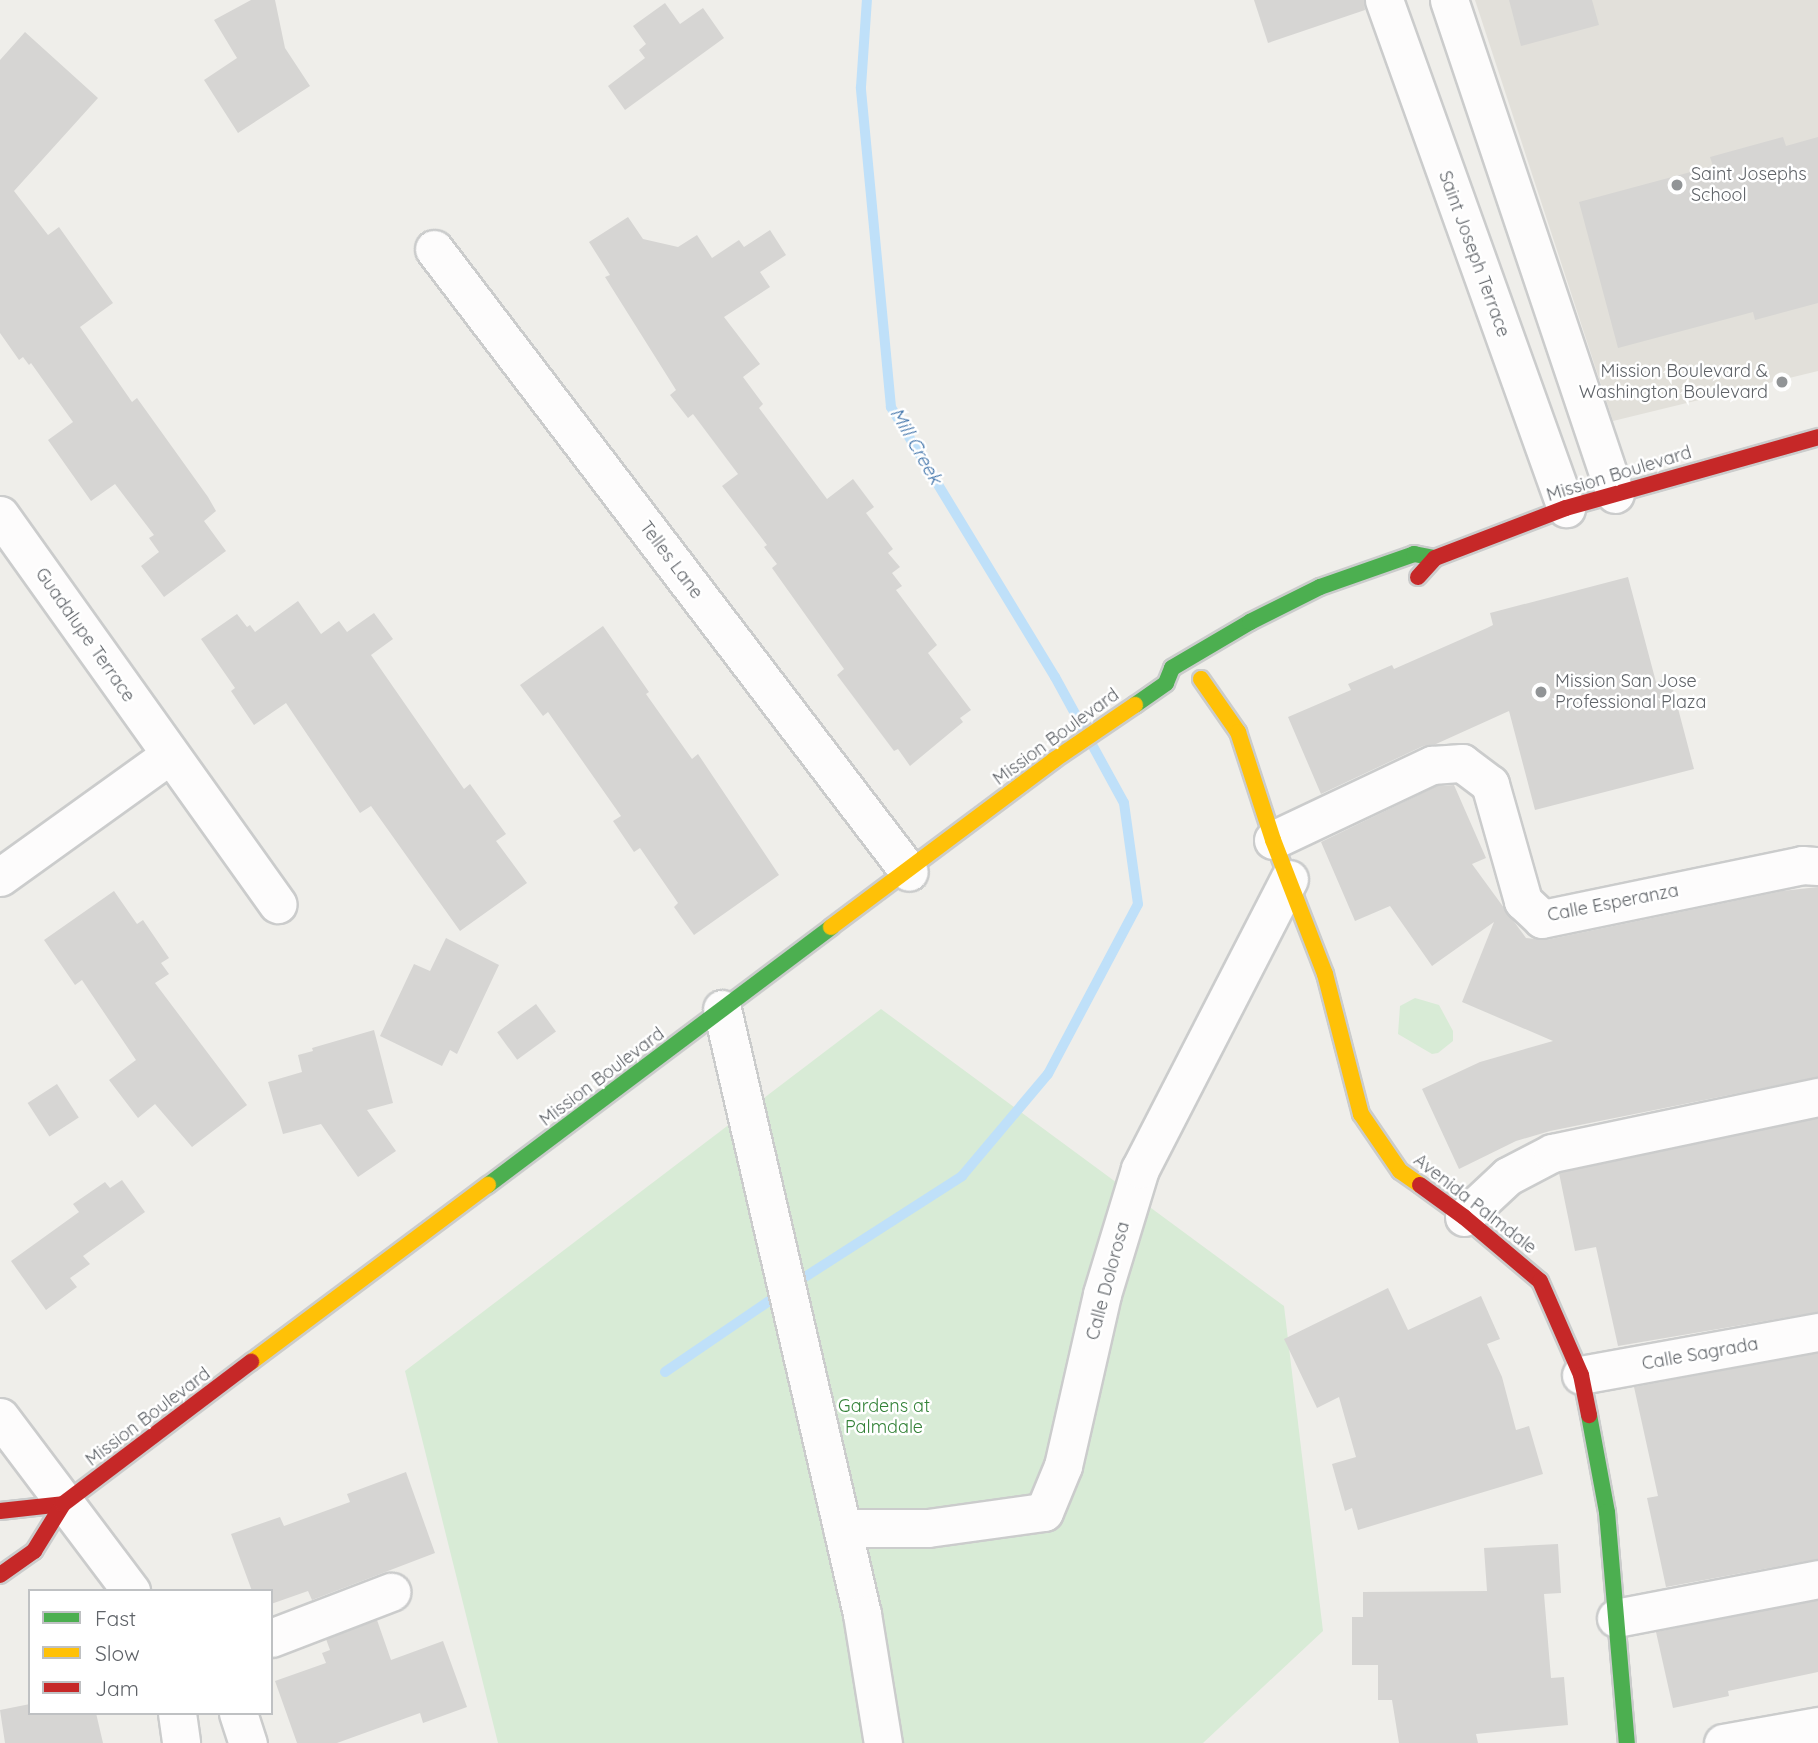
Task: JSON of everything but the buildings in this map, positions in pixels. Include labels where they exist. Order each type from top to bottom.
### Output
[{"type":"main road","name":"Mission Boulevard","points":[[1403,583],[1421,576],[1435,558],[1566,508],[1818,437]]},
{"type":"main road","name":"Mission Boulevard","points":[[0,1575],[34,1551],[63,1504],[1054,760],[1166,683],[1172,668],[1250,622],[1320,587],[1414,554],[1435,558]]},
{"type":"main road","name":"Mission Boulevard","points":[[1166,683],[1183,688],[1206,676]]},
{"type":"main road","name":"Avenida Palmdale","points":[[1206,676],[1238,732],[1273,840],[1325,974],[1361,1114],[1400,1171],[1464,1217],[1540,1280],[1581,1375],[1607,1512],[1627,1743]]},
{"type":"main road","points":[[0,1511],[5,1508],[63,1504]]},
{"type":"street","name":"Saint Joseph Terrace","points":[[1384,0],[1566,508]]},
{"type":"street","points":[[1449,0],[1615,494]]},
{"type":"street","name":"Telles Lane","points":[[434,249],[908,872]]},
{"type":"street","name":"Guadalupe Terrace","points":[[0,515],[277,904]]},
{"type":"street","points":[[0,877],[170,755]]},
{"type":"street","name":"Calle Esperanza","points":[[1273,840],[1432,765],[1462,763],[1490,784],[1523,901],[1542,919],[1802,865],[1818,866]]},
{"type":"street","name":"Calle Dolorosa","points":[[842,1528],[928,1528],[1044,1512],[1063,1466],[1101,1294],[1140,1169],[1289,879]]},
{"type":"street","points":[[722,1009],[862,1614],[883,1743]]},
{"type":"street","points":[[1464,1217],[1508,1176],[1552,1153],[1818,1097]]},
{"type":"street","name":"Calle Sagrada","points":[[1581,1375],[1818,1332]]},
{"type":"street","points":[[0,1417],[129,1589]]},
{"type":"street","points":[[1616,1618],[1818,1579]]},
{"type":"street","points":[[273,1637],[391,1592]]},
{"type":"street","points":[[177,1715],[181,1743]]},
{"type":"street","points":[[239,1715],[247,1743]]},
{"type":"street","points":[[1723,1743],[1818,1726]]},
{"type":"shaded area","name":"Saint Josephs School","points":[[1475,0],[1818,0],[1818,371],[1613,421]]},
{"type":"green space","points":[[1415,998],[1439,1005],[1453,1031],[1453,1041],[1438,1053],[1432,1054],[1398,1034],[1400,1006]]},
{"type":"green space","name":"Gardens at Palmdale","points":[[881,1009],[1284,1306],[1323,1631],[1203,1743],[498,1743],[405,1371]]},
{"type":"waterway","name":"Mill Creek","points":[[665,1372],[794,1284],[962,1176],[1048,1074],[1138,904],[1124,803],[1055,677],[891,407],[861,87],[867,0]]},
{"type":"traffic: fast","points":[[1135,705],[1166,683],[1172,668],[1250,622],[1320,587],[1414,554],[1435,558]]},
{"type":"traffic: fast","points":[[488,1185],[831,927]]},
{"type":"traffic: fast","points":[[1589,1415],[1607,1512],[1627,1743]]},
{"type":"traffic: slow","points":[[1201,679],[1238,732],[1273,840],[1325,974],[1361,1114],[1400,1171],[1420,1185]]},
{"type":"traffic: slow","points":[[831,927],[1054,760],[1135,705]]},
{"type":"traffic: slow","points":[[251,1362],[488,1185]]},
{"type":"traffic: jam","points":[[1418,577],[1435,558],[1566,508],[1818,437]]},
{"type":"traffic: jam","points":[[1420,1185],[1464,1217],[1540,1281],[1581,1375],[1589,1415]]},
{"type":"traffic: jam","points":[[0,1575],[34,1551],[63,1504],[251,1362]]},
{"type":"traffic: jam","points":[[0,1511],[63,1504]]},
{"type":"place","name":"Saint Josephs School","points":[[1677,185]]},
{"type":"place","name":"Mission Boulevard & Washington Boulevard","points":[[1782,382]]},
{"type":"place","name":"Mission San Jose Professional Plaza","points":[[1541,692]]}]
